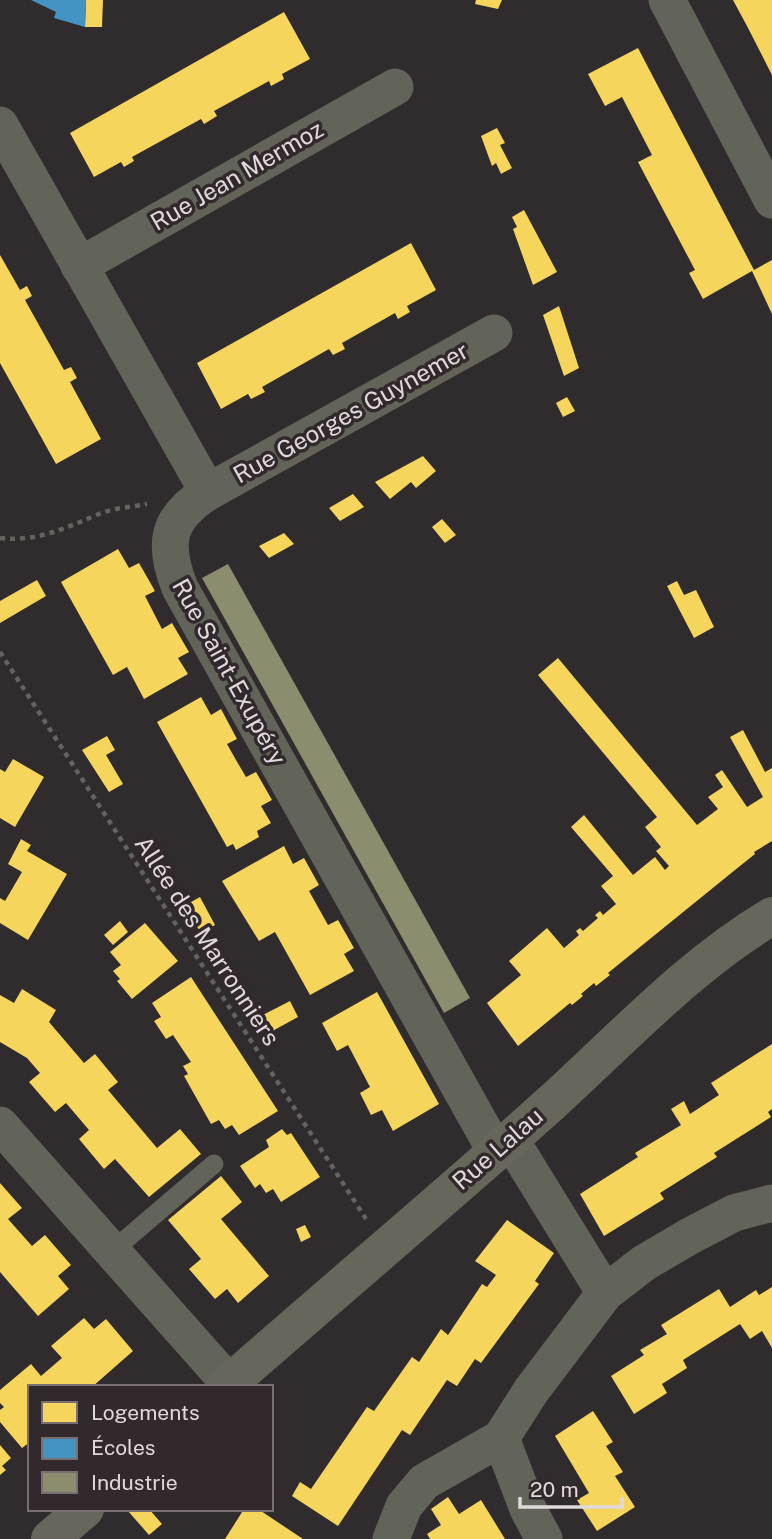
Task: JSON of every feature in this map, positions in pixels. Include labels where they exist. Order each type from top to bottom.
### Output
[{"type":"main road","name":"Rue Lalau","points":[[227,1385],[503,1145],[663,995],[713,955],[772,916]]},
{"type":"main road","points":[[50,1539],[83,1511]]},
{"type":"street","points":[[667,0],[772,200]]},
{"type":"street","name":"Rue Jean Mermoz","points":[[79,266],[395,87]]},
{"type":"street","points":[[0,125],[208,492]]},
{"type":"street","name":"Rue Georges Guynemer","points":[[208,492],[495,333]]},
{"type":"street","name":"Rue Saint-Exupéry","points":[[208,492],[181,514],[172,528],[169,555],[180,588],[503,1145],[606,1293]]},
{"type":"street","points":[[0,1125],[227,1385]]},
{"type":"street","points":[[391,1539],[404,1506],[424,1482],[501,1438],[552,1361],[606,1293],[664,1250],[766,1197]]},
{"type":"street","points":[[501,1438],[528,1509],[544,1539]]},
{"type":"lane","points":[[111,1252],[214,1164]]},
{"type":"path","points":[[0,538],[29,539],[47,536],[102,512],[155,502]]},
{"type":"path","name":"Allée des Marronniers","points":[[0,652],[385,1249]]},
{"type":"building: Logements","points":[[86,0],[103,0],[102,27],[85,27]]},
{"type":"building: Logements","points":[[476,0],[502,0],[498,9],[475,4]]},
{"type":"building: Logements","points":[[733,0],[772,0],[772,75],[747,26]]},
{"type":"building: Logements","points":[[284,12],[310,59],[282,74],[284,79],[271,86],[269,81],[214,111],[217,116],[204,124],[201,119],[132,157],[134,161],[124,167],[121,162],[94,177],[70,133]]},
{"type":"building: Logements","points":[[638,48],[754,270],[772,260],[772,314],[752,271],[703,299],[689,273],[695,270],[638,162],[652,155],[622,97],[605,106],[588,74]]},
{"type":"building: Logements","points":[[497,128],[505,143],[500,145],[512,168],[501,174],[496,163],[492,166],[481,136]]},
{"type":"building: Logements","points":[[524,210],[557,272],[533,285],[513,229],[517,227],[512,217]]},
{"type":"building: Logements","points":[[411,243],[436,290],[407,306],[410,312],[398,319],[395,313],[342,343],[345,349],[333,355],[329,349],[262,387],[265,392],[251,399],[248,394],[221,409],[197,363]]},
{"type":"building: Logements","points":[[0,255],[20,290],[27,286],[32,296],[25,300],[64,370],[71,367],[77,378],[70,382],[101,439],[56,464],[0,363]]},
{"type":"building: Logements","points":[[559,306],[579,368],[564,376],[543,315]]},
{"type":"building: Logements","points":[[567,397],[575,411],[563,417],[556,403]]},
{"type":"building: Logements","points":[[423,456],[436,471],[416,488],[411,482],[390,499],[375,482]]},
{"type":"building: Logements","points":[[353,494],[364,507],[340,521],[329,508]]},
{"type":"building: Logements","points":[[442,519],[456,535],[445,543],[432,527]]},
{"type":"building: Logements","points":[[284,533],[294,544],[269,558],[259,546]]},
{"type":"building: Logements","points":[[118,549],[129,568],[139,563],[155,591],[145,596],[162,629],[172,623],[189,652],[178,658],[188,674],[144,699],[127,667],[113,675],[61,582]]},
{"type":"building: Logements","points":[[37,580],[46,596],[0,623],[0,601]]},
{"type":"building: Logements","points":[[677,581],[684,595],[696,590],[714,627],[694,638],[667,586]]},
{"type":"building: Logements","points":[[558,658],[697,825],[718,809],[708,797],[723,787],[715,775],[722,770],[747,807],[763,797],[730,737],[743,730],[765,772],[772,768],[772,841],[754,852],[755,854],[608,973],[610,975],[596,986],[594,983],[581,994],[583,996],[572,1005],[570,1003],[518,1046],[487,1003],[521,975],[509,961],[547,928],[564,948],[579,935],[576,931],[580,928],[583,931],[598,918],[595,915],[600,911],[603,915],[616,904],[601,886],[613,876],[571,827],[584,815],[633,875],[655,857],[665,870],[669,866],[656,851],[661,847],[645,827],[657,817],[538,675]]},
{"type":"building: Logements","points":[[201,697],[211,715],[221,709],[237,739],[227,744],[246,777],[256,772],[272,800],[261,806],[271,823],[257,831],[259,837],[236,850],[233,844],[227,847],[157,722]]},
{"type":"building: Logements","points":[[107,736],[115,750],[106,755],[123,784],[109,792],[82,750]]},
{"type":"building: Logements","points":[[13,759],[44,777],[15,827],[0,818],[0,769],[5,772]]},
{"type":"building: Logements","points":[[21,839],[31,845],[27,851],[67,874],[28,940],[0,923],[0,898],[5,901],[22,872],[8,864]]},
{"type":"building: Logements","points":[[284,846],[293,864],[304,858],[319,885],[309,891],[328,925],[338,920],[354,948],[344,954],[354,971],[310,995],[275,932],[259,941],[222,881]]},
{"type":"building: Logements","points":[[200,897],[215,925],[201,933],[184,906]]},
{"type":"building: Logements","points":[[120,921],[128,932],[113,945],[104,935]]},
{"type":"building: Logements","points":[[145,923],[178,961],[132,999],[117,981],[120,979],[113,971],[121,965],[110,952]]},
{"type":"building: Logements","points":[[191,977],[278,1111],[239,1135],[232,1125],[225,1129],[219,1120],[211,1124],[184,1076],[188,1074],[183,1066],[191,1062],[173,1035],[166,1039],[154,1021],[161,1017],[152,1003]]},
{"type":"building: Logements","points":[[22,989],[56,1010],[49,1022],[84,1063],[95,1054],[118,1082],[108,1090],[157,1148],[180,1129],[201,1154],[149,1197],[115,1159],[104,1169],[79,1139],[89,1130],[66,1103],[55,1112],[29,1082],[40,1073],[27,1058],[0,1042],[0,995],[14,1003]]},
{"type":"building: Logements","points":[[377,992],[439,1104],[393,1131],[382,1110],[371,1115],[360,1093],[370,1087],[348,1045],[337,1051],[322,1023]]},
{"type":"building: Logements","points":[[290,1001],[298,1017],[267,1034],[257,1018]]},
{"type":"building: Logements","points":[[772,1044],[772,1109],[768,1112],[771,1117],[714,1153],[717,1157],[660,1193],[664,1199],[604,1236],[580,1194],[638,1157],[635,1153],[681,1125],[671,1109],[684,1101],[690,1114],[719,1095],[711,1083]]},
{"type":"building: Logements","points":[[282,1129],[287,1135],[291,1133],[320,1177],[281,1202],[273,1189],[266,1193],[260,1184],[255,1188],[240,1166],[269,1147],[266,1140]]},
{"type":"building: Logements","points":[[221,1176],[242,1202],[221,1219],[269,1276],[238,1303],[227,1289],[215,1299],[189,1269],[201,1259],[168,1220]]},
{"type":"building: Logements","points":[[0,1183],[22,1208],[8,1219],[32,1246],[45,1235],[71,1265],[58,1276],[69,1289],[38,1316],[0,1272]]},
{"type":"building: Logements","points":[[507,1220],[554,1253],[535,1281],[539,1284],[481,1363],[475,1359],[457,1386],[447,1380],[410,1435],[402,1430],[338,1526],[292,1496],[300,1482],[311,1489],[367,1407],[374,1411],[412,1357],[419,1362],[441,1329],[448,1335],[482,1284],[487,1287],[496,1275],[475,1261]]},
{"type":"building: Logements","points":[[305,1225],[311,1237],[301,1242],[296,1229]]},
{"type":"building: Logements","points":[[772,1287],[772,1348],[762,1331],[750,1339],[740,1324],[683,1360],[687,1368],[662,1384],[667,1393],[634,1414],[611,1376],[644,1355],[640,1350],[667,1334],[661,1325],[719,1289],[730,1307],[756,1290],[759,1295]]},
{"type":"building: Logements","points":[[84,1318],[94,1329],[106,1319],[133,1351],[94,1385],[28,1385],[28,1444],[22,1448],[0,1422],[0,1410],[4,1407],[0,1403],[0,1390],[31,1364],[41,1376],[62,1358],[51,1346]]},
{"type":"building: Logements","points":[[593,1411],[613,1442],[606,1446],[623,1472],[615,1476],[635,1507],[597,1531],[577,1500],[589,1493],[555,1436]]},
{"type":"building: Logements","points":[[0,1445],[11,1458],[2,1466],[6,1470],[0,1475]]},
{"type":"building: Logements","points":[[448,1497],[459,1514],[481,1500],[505,1539],[430,1539],[427,1534],[441,1525],[431,1509]]},
{"type":"building: Logements","points":[[128,1511],[151,1511],[162,1524],[149,1535]]},
{"type":"building: Logements","points":[[243,1511],[261,1511],[303,1539],[225,1539]]},
{"type":"building: Écoles","points":[[31,0],[86,0],[85,27],[54,18],[56,12]]},
{"type":"building: Industrie","points":[[228,564],[470,998],[444,1013],[202,578]]}]
